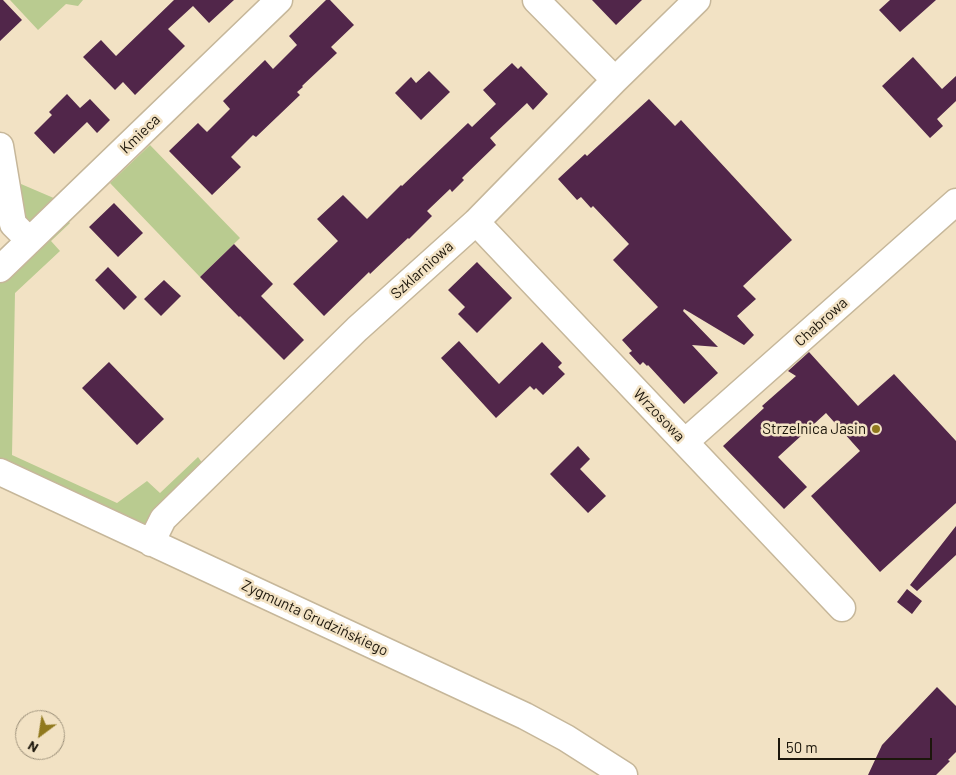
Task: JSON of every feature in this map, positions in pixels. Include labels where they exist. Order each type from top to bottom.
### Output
[{"type":"street","name":"Kmieca","points":[[0,268],[280,0]]},
{"type":"street","points":[[536,0],[615,80]]},
{"type":"street","name":"Szklarniowa","points":[[151,543],[164,519],[169,514],[357,329],[476,222],[615,80],[697,0]]},
{"type":"street","points":[[0,146],[13,224],[29,240]]},
{"type":"street","name":"Chabrowa","points":[[685,442],[956,202]]},
{"type":"street","name":"Wrzosowa","points":[[476,222],[842,608]]},
{"type":"street","name":"Zygmunta Grudzińskiego","points":[[0,472],[525,716],[566,738],[624,775]]},
{"type":"green space","points":[[10,0],[83,0],[78,6],[66,4],[38,30]]},
{"type":"green space","points":[[150,145],[240,238],[200,277],[110,183]]},
{"type":"green space","points":[[14,181],[56,199],[11,247]]},
{"type":"green space","points":[[65,218],[70,223],[51,241],[60,251],[15,293],[12,455],[117,503],[147,481],[160,493],[198,457],[203,464],[141,528],[0,474],[0,283]]},
{"type":"building","points":[[0,0],[3,0],[22,20],[0,41]]},
{"type":"building","points":[[174,0],[234,0],[209,23],[193,6],[168,29],[185,46],[135,95],[123,82],[115,90],[83,57],[101,40],[116,56]]},
{"type":"building","points":[[326,0],[330,0],[354,25],[331,47],[337,53],[302,86],[297,92],[300,95],[256,137],[253,135],[231,157],[241,167],[212,195],[169,151],[198,123],[207,132],[230,109],[223,101],[265,60],[273,69],[297,45],[289,36]]},
{"type":"building","points":[[592,0],[642,0],[616,25]]},
{"type":"building","points":[[890,0],[936,0],[900,32],[879,10]]},
{"type":"building","points":[[913,57],[942,89],[956,76],[956,101],[937,119],[943,126],[930,138],[882,86]]},
{"type":"building","points":[[512,63],[518,69],[521,66],[548,94],[533,110],[527,103],[490,138],[496,145],[462,178],[464,180],[452,192],[450,189],[427,211],[432,216],[370,274],[369,272],[324,316],[293,284],[338,241],[317,219],[343,195],[367,219],[468,123],[472,127],[496,104],[483,90]]},
{"type":"building","points":[[429,71],[450,92],[421,120],[395,93],[411,77],[416,83]]},
{"type":"building","points":[[67,94],[80,108],[90,99],[110,120],[97,133],[87,122],[54,154],[34,133],[52,115],[49,112]]},
{"type":"building","points":[[649,99],[675,126],[681,120],[792,240],[743,286],[756,299],[737,316],[754,335],[744,345],[684,309],[683,311],[718,347],[692,345],[718,373],[684,404],[648,365],[643,362],[640,365],[629,353],[632,351],[622,340],[658,307],[613,260],[629,244],[593,206],[591,208],[581,197],[577,200],[558,179],[585,154],[587,156]]},
{"type":"building","points":[[114,203],[143,233],[118,257],[89,227]]},
{"type":"building","points":[[234,244],[273,284],[261,296],[304,340],[284,360],[200,277]]},
{"type":"building","points":[[477,262],[512,298],[477,333],[458,314],[465,307],[448,290]]},
{"type":"building","points":[[108,267],[137,297],[124,310],[95,280]]},
{"type":"building","points":[[164,280],[181,296],[161,316],[144,299]]},
{"type":"building","points":[[459,341],[499,384],[542,342],[562,363],[558,367],[565,374],[543,395],[536,388],[534,390],[530,386],[496,418],[441,358]]},
{"type":"building","points":[[809,352],[858,406],[894,374],[956,441],[956,503],[880,572],[811,496],[860,451],[826,413],[778,457],[807,487],[784,509],[723,446],[764,408],[762,406],[796,376],[788,371]]},
{"type":"building","points":[[109,362],[164,419],[137,445],[82,388]]},
{"type":"building","points":[[578,446],[590,459],[580,469],[606,496],[588,513],[550,474]]},
{"type":"building","points":[[956,526],[956,555],[917,591],[910,585]]},
{"type":"building","points":[[907,589],[922,601],[912,614],[897,602]]},
{"type":"building","points":[[937,687],[956,706],[956,752],[948,760],[950,761],[936,775],[868,775],[882,745]]},
{"type":"place","name":"Strzelnica Jasin","points":[[876,429]]}]
